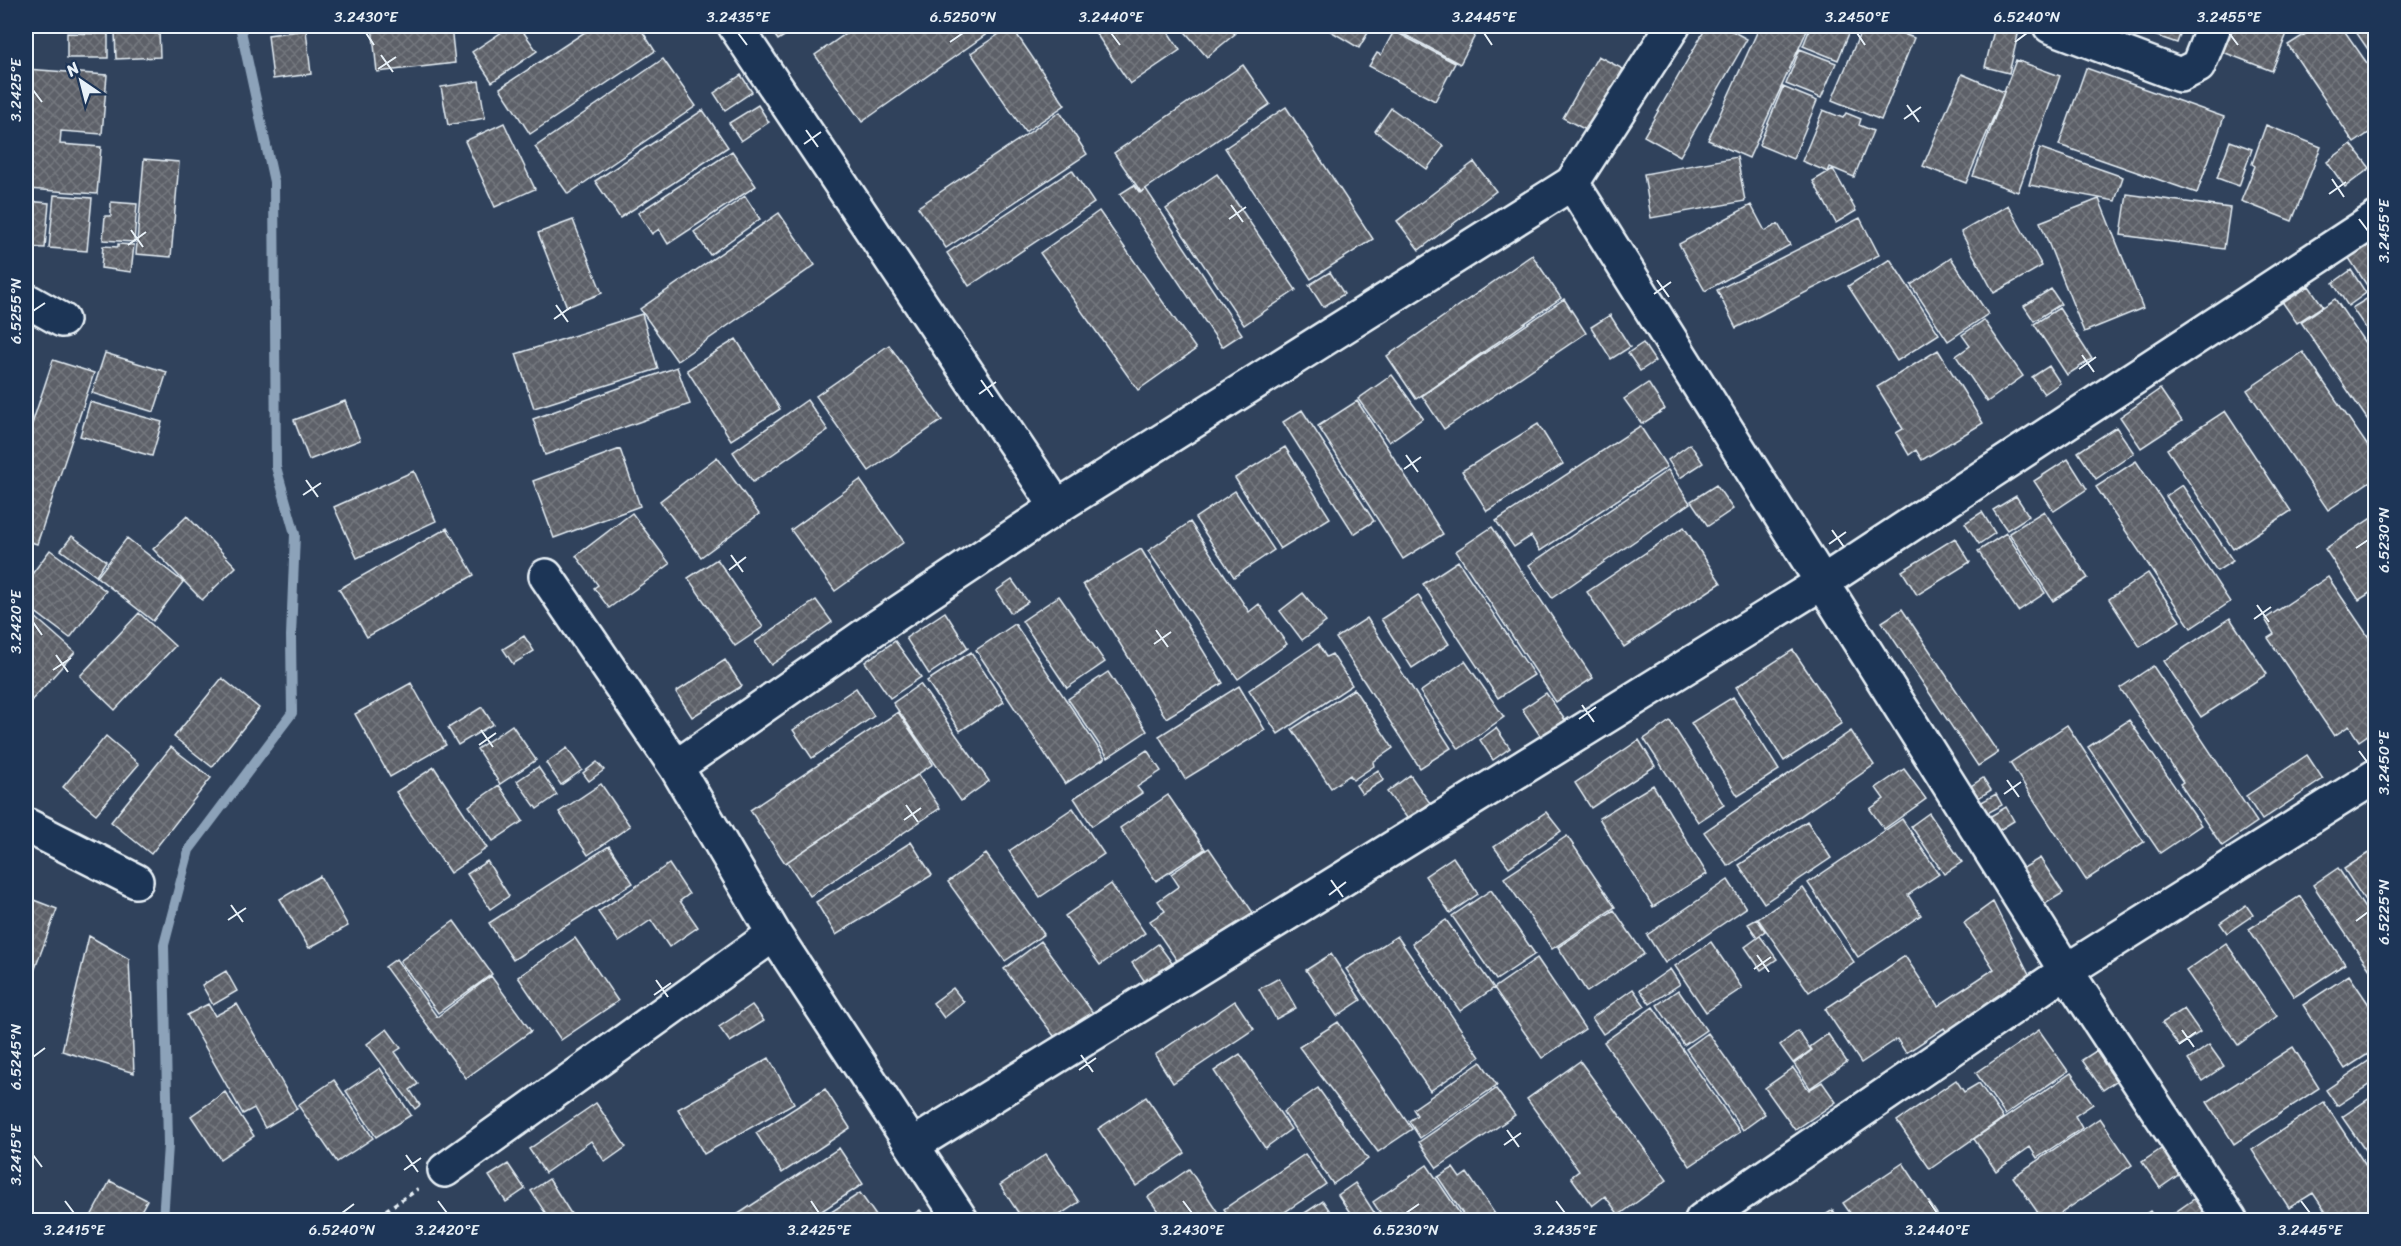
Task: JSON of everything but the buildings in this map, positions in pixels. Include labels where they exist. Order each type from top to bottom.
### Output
[{"type":"street","points":[[735,26],[1057,507]]},
{"type":"street","points":[[676,767],[874,629],[1057,507],[1572,183],[1673,26]]},
{"type":"street","points":[[2050,26],[2180,75],[2198,66],[2214,26]]},
{"type":"street","points":[[1572,183],[2066,971],[2230,1221]]},
{"type":"street","points":[[913,1145],[1823,582],[2376,219]]},
{"type":"street","points":[[26,300],[62,320]]},
{"type":"street","points":[[546,576],[676,767],[774,934],[913,1145],[960,1221]]},
{"type":"street","points":[[1702,1221],[2066,971],[2376,776]]},
{"type":"street","points":[[26,825],[136,882]]},
{"type":"street","points":[[445,1170],[774,934]]},
{"type":"path","points":[[371,1221],[445,1170]]},
{"type":"waterway","points":[[163,1220],[168,1145],[164,945],[189,850],[292,713],[291,636],[295,534],[276,467],[274,182],[240,26]]}]
